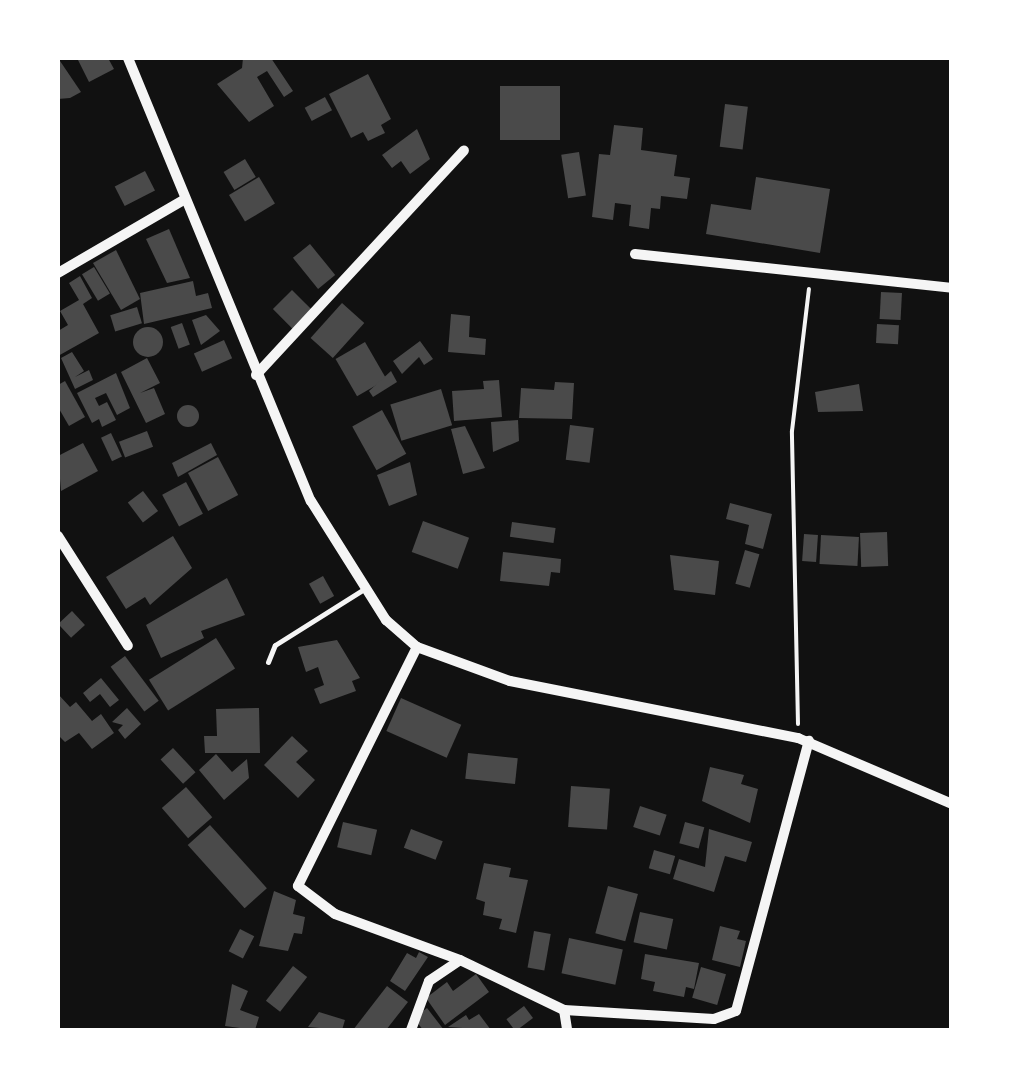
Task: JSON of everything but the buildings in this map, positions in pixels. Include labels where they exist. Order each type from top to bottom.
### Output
[{"type":"street","points":[[128,58],[256,375],[312,501],[364,589],[417,647],[510,682],[804,740],[952,804]]},
{"type":"street","points":[[256,375],[464,150]]},
{"type":"street","points":[[58,274],[185,199]]},
{"type":"street","points":[[635,254],[952,288]]},
{"type":"street","points":[[58,536],[128,646]]},
{"type":"street","points":[[417,647],[297,882],[335,914],[460,960],[564,1010],[714,1018],[736,1011],[804,740]]},
{"type":"street","points":[[411,1030],[418,996],[460,960]]},
{"type":"street","points":[[564,1010],[567,1030]]},
{"type":"lane","points":[[268,662],[275,645],[364,589]]},
{"type":"path","points":[[804,740],[792,431],[814,276]]}]
